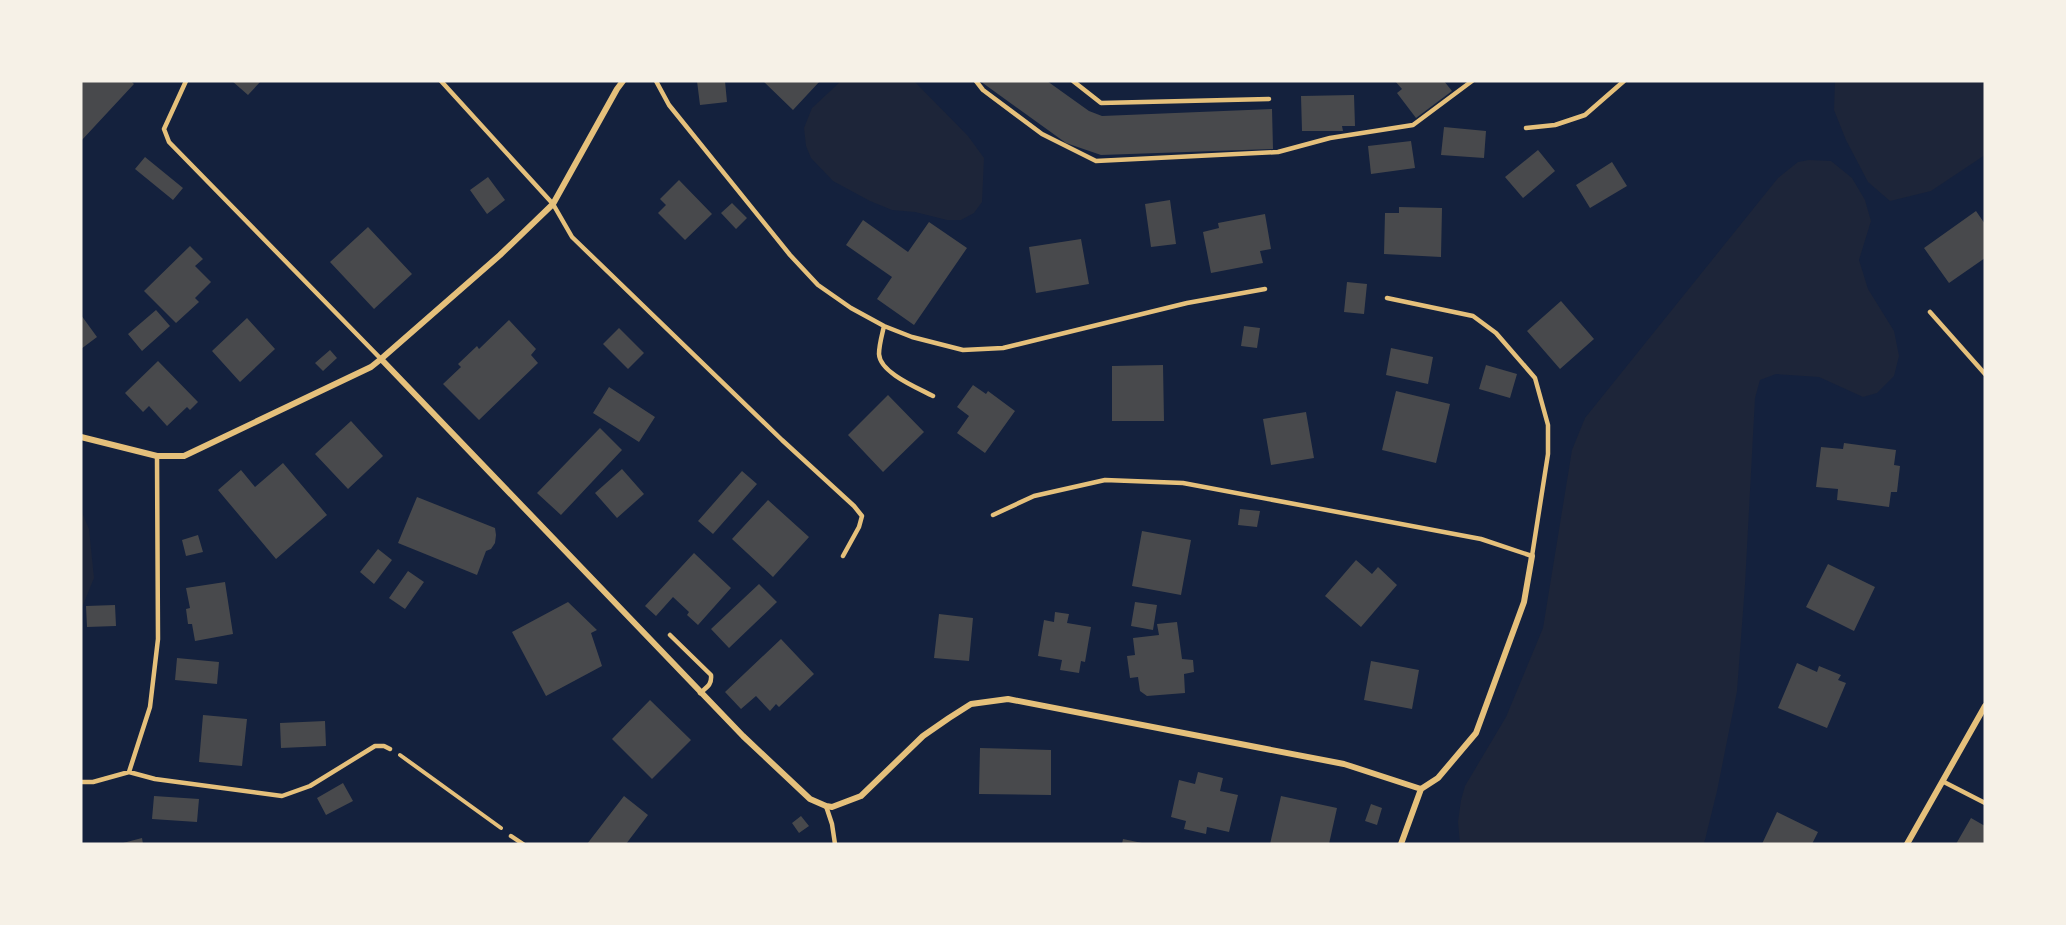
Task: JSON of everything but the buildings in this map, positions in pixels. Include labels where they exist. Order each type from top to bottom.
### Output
[{"type":"street","points":[[81,437],[157,456],[184,456],[371,367],[500,255],[553,204],[623,81]]},
{"type":"street","points":[[381,359],[700,693],[810,799],[826,806],[832,807],[861,796],[923,736],[971,704],[1008,699],[1344,764],[1421,789]]},
{"type":"street","points":[[1401,844],[1421,789],[1438,778],[1476,733],[1524,602],[1532,556]]},
{"type":"street","points":[[1907,844],[1985,706]]},
{"type":"lane","points":[[186,81],[164,129],[169,142],[381,359]]},
{"type":"lane","points":[[441,81],[553,204],[572,237],[782,440],[854,506],[862,516],[859,527],[843,556]]},
{"type":"lane","points":[[656,81],[669,105],[790,255],[818,285],[851,308],[884,326],[912,337],[963,350],[1003,348],[1187,303],[1264,289]]},
{"type":"lane","points":[[976,81],[983,90],[1042,134],[1096,162],[1278,152],[1330,138],[1413,125],[1472,81]]},
{"type":"lane","points":[[1073,81],[1101,103],[1269,99]]},
{"type":"lane","points":[[1527,128],[1555,125],[1585,115],[1624,81]]},
{"type":"lane","points":[[993,515],[1034,496],[1105,480],[1183,483],[1481,539],[1532,556],[1548,454],[1548,425],[1535,378],[1496,333],[1473,316],[1387,298]]},
{"type":"lane","points":[[1930,312],[1985,374]]},
{"type":"lane","points":[[884,326],[879,356],[883,365],[892,374],[933,396]]},
{"type":"lane","points":[[129,772],[150,707],[158,639],[157,456]]},
{"type":"lane","points":[[670,635],[711,675],[709,686],[700,693]]},
{"type":"lane","points":[[81,782],[93,782],[129,772],[155,779],[282,796],[310,786],[375,746],[390,748]]},
{"type":"lane","points":[[1944,782],[1985,803]]},
{"type":"lane","points":[[826,806],[835,844]]},
{"type":"lane","points":[[511,836],[523,844]]},
{"type":"path","points":[[390,748],[511,836]]},
{"type":"shaded area","points":[[841,81],[914,81],[968,136],[984,158],[982,202],[974,213],[961,220],[947,220],[915,212],[892,210],[833,181],[811,158],[806,146],[804,128],[812,108]]},
{"type":"shaded area","points":[[1835,81],[1985,81],[1985,155],[1931,191],[1890,201],[1868,182],[1846,140],[1834,110]]},
{"type":"shaded area","points":[[1831,161],[1852,178],[1865,200],[1871,221],[1859,260],[1868,289],[1894,331],[1899,356],[1894,376],[1877,393],[1863,397],[1819,377],[1776,374],[1760,380],[1755,398],[1737,691],[1704,844],[1460,844],[1458,822],[1465,786],[1506,717],[1543,628],[1572,450],[1585,418],[1778,178],[1798,162]]},
{"type":"shaded area","points":[[81,510],[89,529],[94,578],[81,610]]}]
